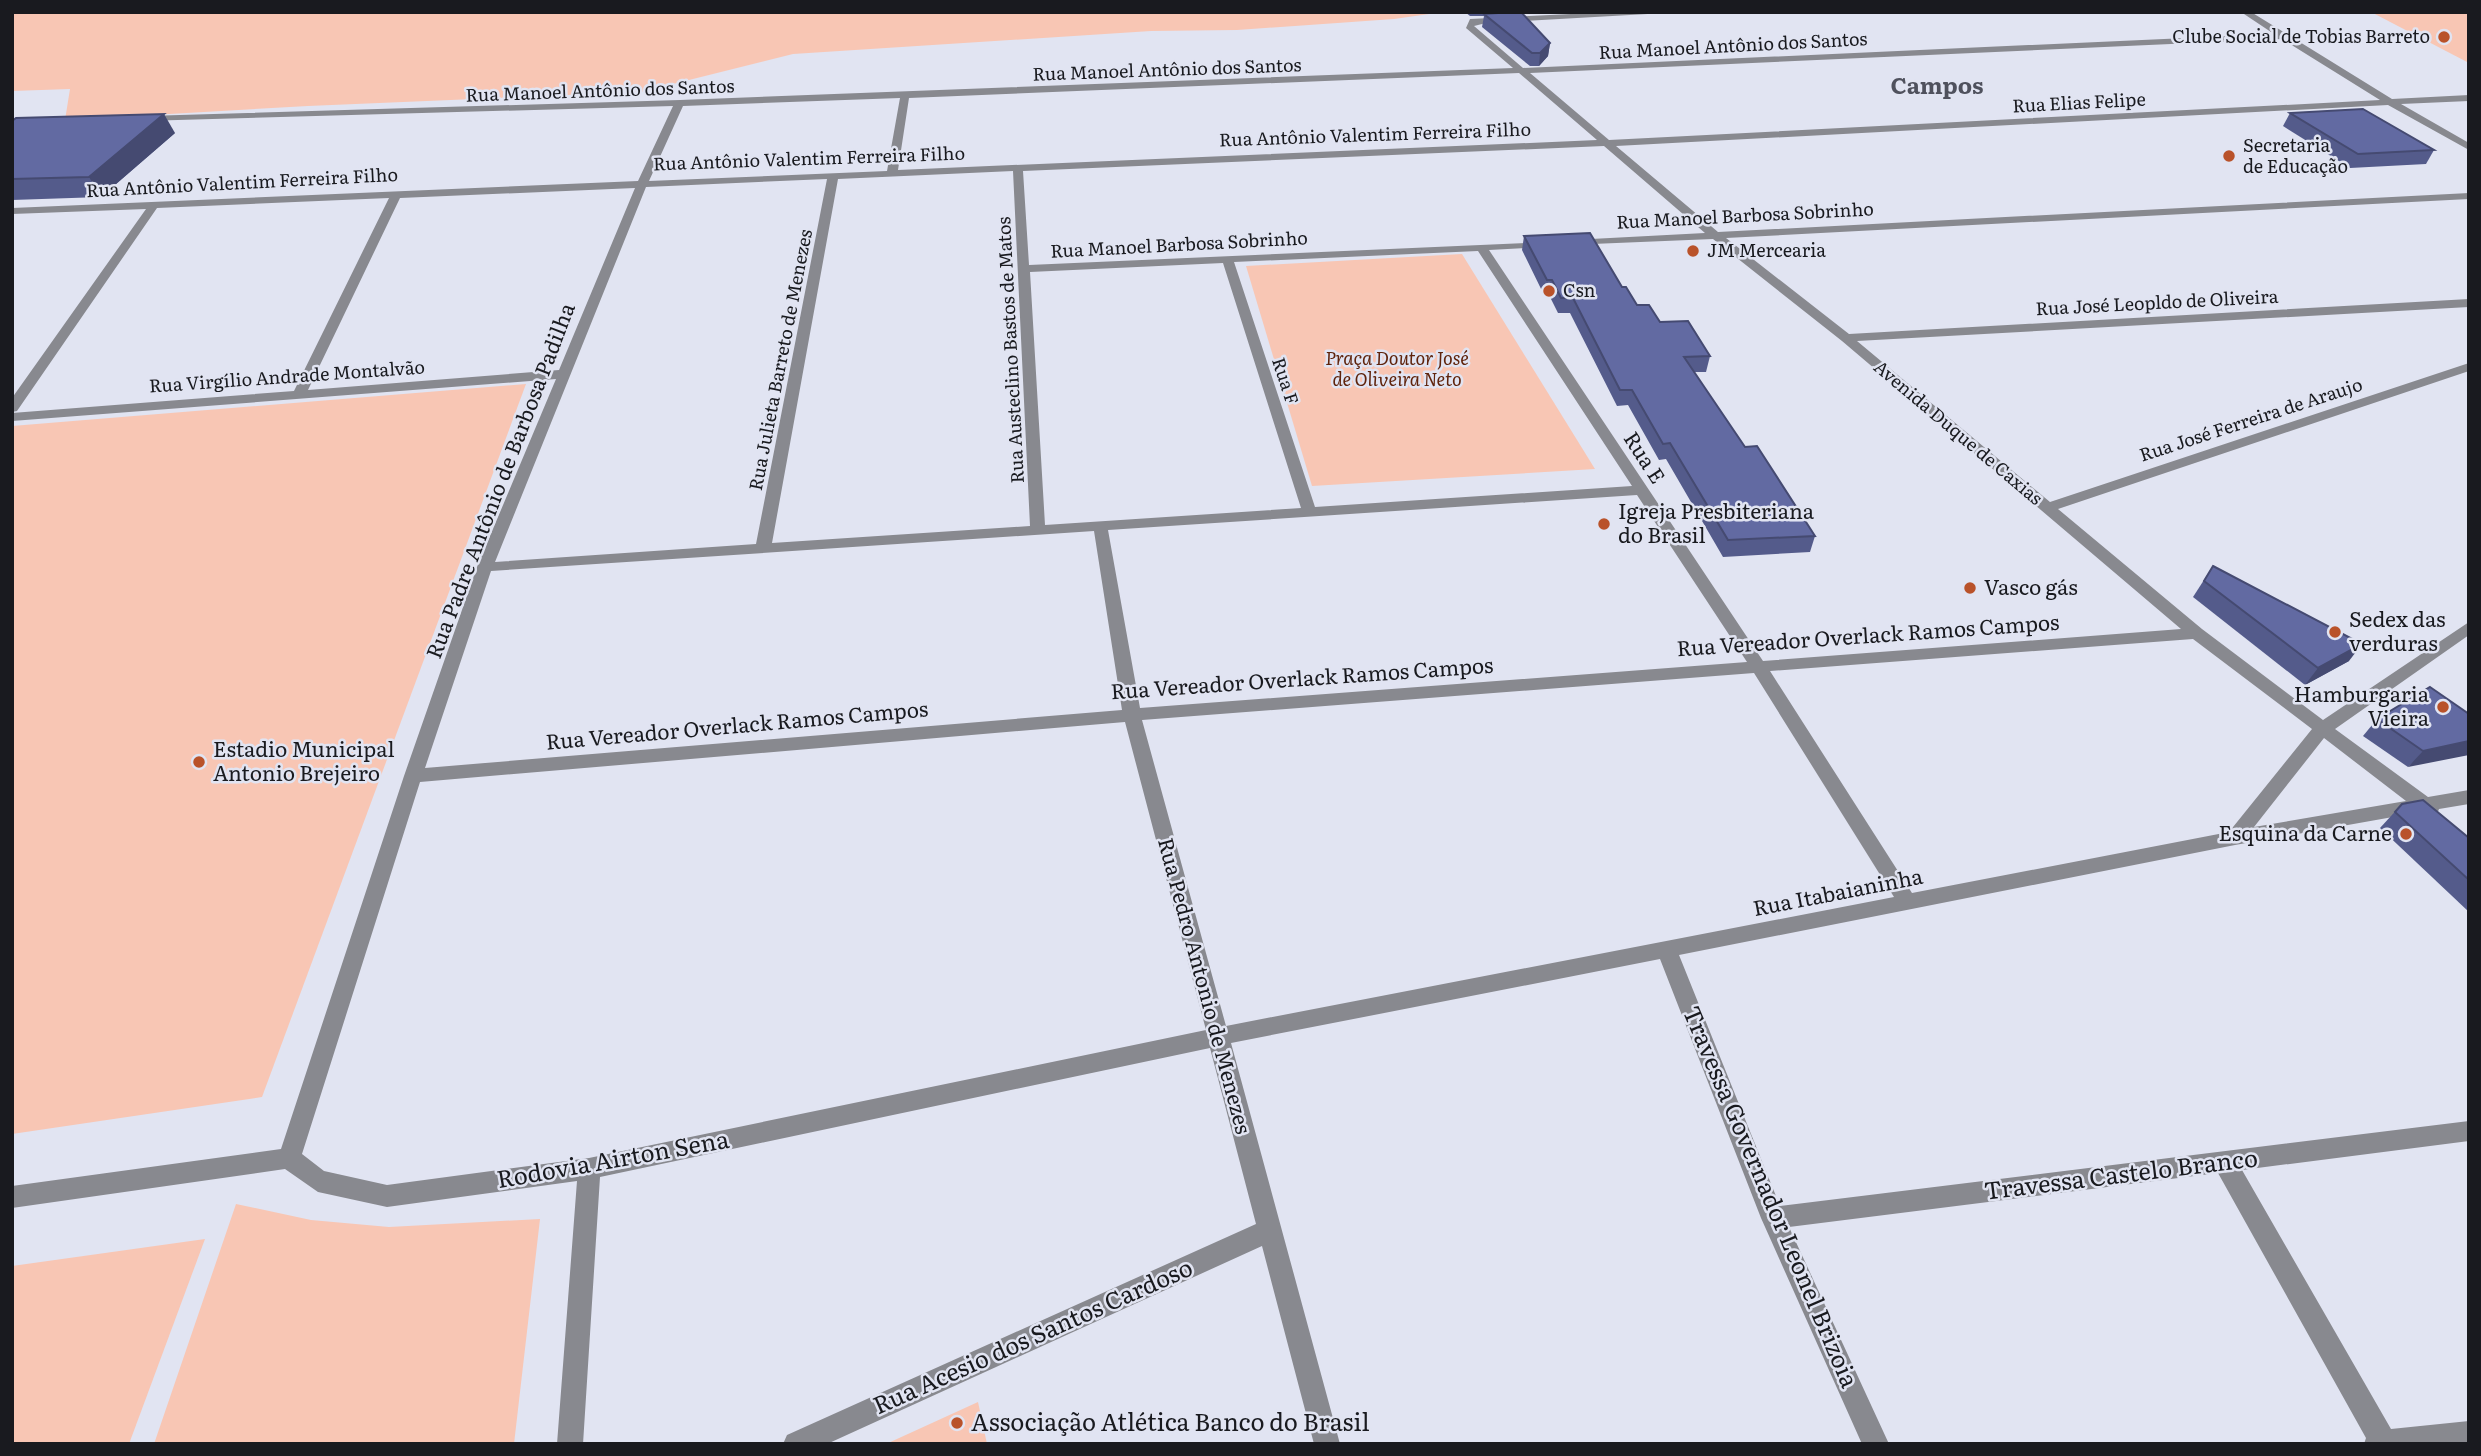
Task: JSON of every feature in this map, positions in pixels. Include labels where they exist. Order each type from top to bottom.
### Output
[{"type":"street","name":"Avenida Duque de Caxias","points":[[1679,12],[1486,20],[1473,21],[1469,26],[1716,236],[1846,338],[2196,633],[2425,805],[2442,821]]},
{"type":"street","points":[[2245,12],[2469,148]]},
{"type":"street","name":"Rua Manoel Antônio dos Santos","points":[[136,120],[678,105],[1523,72],[2282,36]]},
{"type":"street","points":[[892,173],[905,95]]},
{"type":"street","name":"Rua Elias Felipe","points":[[1607,143],[2469,98]]},
{"type":"street","name":"Rua Padre Antônio de Barbosa Padilha","points":[[289,1158],[413,776],[485,567],[642,184],[678,105]]},
{"type":"street","name":"Rua Antônio Valentim Ferreira Filho","points":[[12,211],[1607,143]]},
{"type":"street","name":"Rua Austeclino Bastos de Matos","points":[[1018,168],[1038,530]]},
{"type":"street","name":"Rua Julieta Barreto de Menezes","points":[[763,549],[833,176]]},
{"type":"street","points":[[300,393],[396,194]]},
{"type":"street","name":"Rua Manoel Barbosa Sobrinho","points":[[1564,243],[2469,196]]},
{"type":"street","points":[[12,408],[154,205]]},
{"type":"street","name":"Rua Manoel Barbosa Sobrinho","points":[[1023,270],[1550,244]]},
{"type":"street","name":"Rua E","points":[[1482,247],[1759,667],[1908,903]]},
{"type":"street","name":"Rua F","points":[[1228,261],[1309,511]]},
{"type":"street","name":"Rua José Leopldo de Oliveira","points":[[1846,338],[2469,303]]},
{"type":"street","name":"Rua José Ferreira de Araujo","points":[[2046,508],[2469,367]]},
{"type":"street","name":"Rua Virgílio Andrade Montalvão","points":[[12,417],[564,374]]},
{"type":"street","points":[[485,567],[1640,490]]},
{"type":"street","name":"Rua Pedro Antonio de Menezes","points":[[1100,525],[1132,715],[1326,1444]]},
{"type":"street","points":[[2235,838],[2322,729],[2469,627]]},
{"type":"street","name":"Rua Vereador Overlack Ramos Campos","points":[[413,776],[1132,715],[2196,633]]},
{"type":"street","name":"Rua Itabaianinha","points":[[1216,1037],[2235,838],[2469,797]]},
{"type":"street","name":"Travessa Governador Leonel Brizoia","points":[[1666,949],[1773,1218],[1876,1444]]},
{"type":"street","name":"Rodovia Airton Sena","points":[[289,1158],[318,1181],[387,1196],[589,1168],[1216,1037]]},
{"type":"street","name":"Travessa Castelo Branco","points":[[1773,1218],[2469,1131]]},
{"type":"street","points":[[12,1196],[289,1158]]},
{"type":"street","points":[[2225,1163],[2384,1443]]},
{"type":"street","points":[[570,1444],[589,1168]]},
{"type":"street","name":"Rua Acesio dos Santos Cardoso","points":[[796,1444],[1270,1230]]},
{"type":"street","points":[[2377,1444],[2469,1434]]},
{"type":"green space","points":[[12,12],[1436,13],[1394,19],[1237,30],[1151,31],[793,54],[641,92],[308,106],[65,120],[70,89],[12,91]]},
{"type":"green space","name":"Clube Social de Tobias Barreto","points":[[2371,12],[2469,12],[2469,63]]},
{"type":"green space","name":"Praça Doutor José de Oliveira Neto","points":[[1462,254],[1595,469],[1312,486],[1246,266]]},
{"type":"green space","name":"Estadio Municipal Antonio Brejeiro","points":[[526,384],[262,1097],[12,1134],[12,426]]},
{"type":"green space","points":[[236,1204],[311,1220],[389,1227],[540,1219],[514,1444],[154,1444]]},
{"type":"green space","points":[[205,1239],[129,1444],[12,1444],[12,1266]]},
{"type":"green space","name":"Associação Atlética Banco do Brasil","points":[[978,1402],[987,1444],[886,1444]]},
{"type":"building","points":[[1521,12],[1550,43],[1540,53],[1532,53],[1484,14]]},
{"type":"building","points":[[2363,109],[2434,150],[2358,154],[2290,113]]},
{"type":"building","points":[[164,114],[89,177],[12,179],[12,121],[16,118]]},
{"type":"building","points":[[1590,233],[1622,287],[1626,287],[1637,305],[1649,305],[1660,322],[1688,321],[1710,356],[1684,357],[1745,447],[1757,446],[1815,536],[1728,540],[1670,443],[1663,444],[1632,390],[1620,390],[1573,298],[1561,298],[1552,280],[1547,280],[1524,236]]},
{"type":"building","points":[[2213,566],[2362,644],[2318,668],[2204,581]]},
{"type":"building","points":[[2430,687],[2469,714],[2469,741],[2423,751],[2377,719]]},
{"type":"building","points":[[2423,800],[2469,838],[2469,880],[2395,812],[2402,804]]},
{"type":"place","name":"Clube Social de Tobias Barreto","points":[[2444,37]]},
{"type":"place","name":"Secretaria de Educação","points":[[2229,156]]},
{"type":"place","name":"JM Mercearia","points":[[1693,251]]},
{"type":"place","name":"Csn","points":[[1549,291]]},
{"type":"place","name":"Igreja Presbiteriana do Brasil","points":[[1604,524]]},
{"type":"place","name":"Vasco gás","points":[[1970,588]]},
{"type":"place","name":"Sedex das verduras","points":[[2335,632]]},
{"type":"place","name":"Hamburgaria Vieira","points":[[2443,707]]},
{"type":"place","name":"Estadio Municipal Antonio Brejeiro","points":[[199,762]]},
{"type":"place","name":"Esquina da Carne","points":[[2406,834]]},
{"type":"place","name":"Associação Atlética Banco do Brasil","points":[[957,1423]]},
{"type":"district","name":"Campos","points":[[1937,86]]}]
